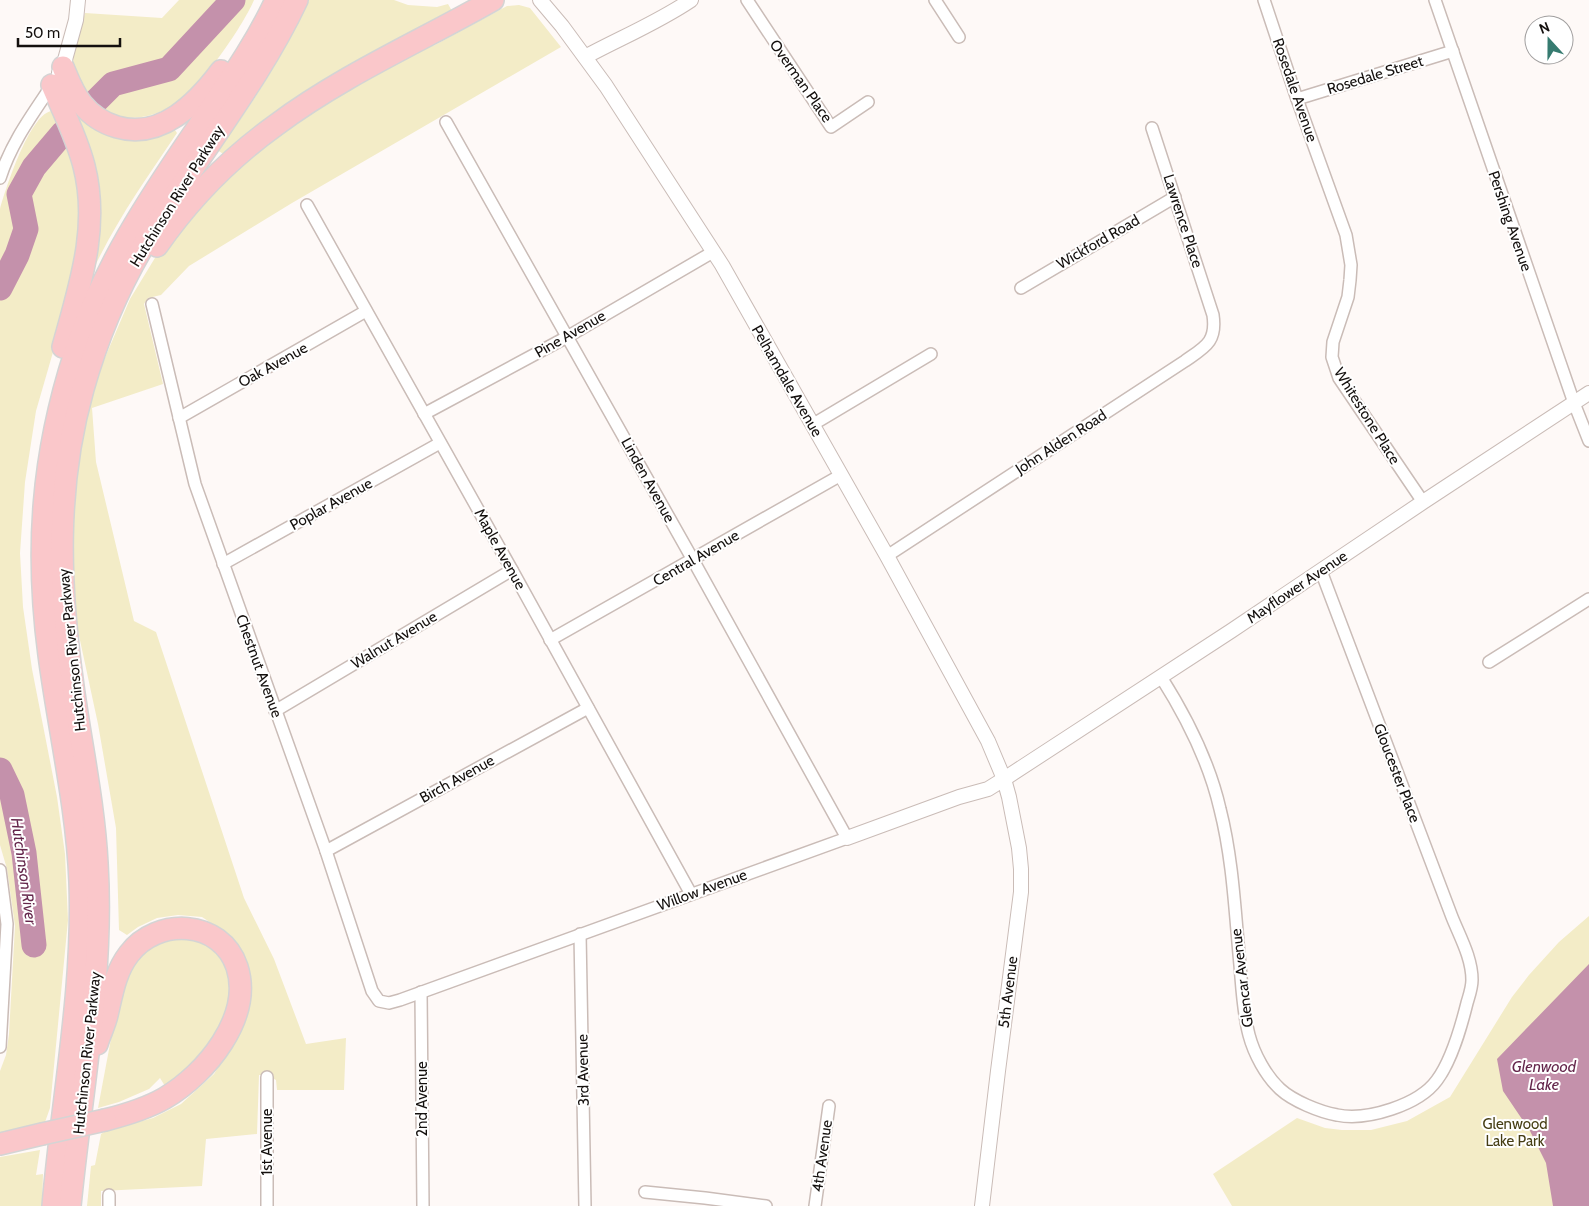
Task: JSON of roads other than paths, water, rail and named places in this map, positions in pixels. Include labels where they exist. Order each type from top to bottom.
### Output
[{"type":"highway","points":[[63,67],[79,100],[102,121],[119,127],[134,129],[159,125],[183,112],[210,85],[227,63],[263,0]]},
{"type":"highway","name":"Hutchinson River Parkway","points":[[54,1206],[77,979],[80,900],[75,822],[52,679],[45,616],[42,537],[46,475],[55,422],[86,321],[106,276],[141,212],[243,60],[276,0]]},
{"type":"highway","name":"Hutchinson River Parkway","points":[[70,1206],[86,1077],[98,938],[97,862],[91,802],[64,614],[61,541],[65,486],[75,423],[94,356],[108,316],[130,271],[153,228],[276,41],[297,0]]},
{"type":"highway","points":[[108,316],[163,238],[189,205],[250,144],[312,100],[493,0]]},
{"type":"highway","points":[[46,475],[48,403],[83,274],[90,216],[83,160],[52,85]]},
{"type":"highway","points":[[0,1144],[104,1120],[146,1108],[175,1092],[204,1067],[220,1046],[234,1020],[241,988],[237,966],[223,945],[198,930],[179,928],[159,932],[136,947],[118,973],[86,1077]]},
{"type":"street","points":[[0,178],[6,158],[63,67],[76,20],[78,0]]},
{"type":"street","name":"Pelhamdale Avenue","points":[[540,0],[562,26],[606,86],[713,252],[887,556],[988,741],[1004,779]]},
{"type":"street","points":[[585,57],[672,13],[691,0]]},
{"type":"street","name":"Overman Place","points":[[746,0],[831,127],[868,102]]},
{"type":"street","points":[[935,0],[959,37]]},
{"type":"street","name":"Rosedale Avenue","points":[[1264,0],[1297,99],[1327,180]]},
{"type":"street","name":"Pershing Avenue","points":[[1435,0],[1574,403],[1589,441]]},
{"type":"street","name":"Rosedale Street","points":[[1297,99],[1453,51]]},
{"type":"street","name":"Linden Avenue","points":[[446,122],[847,838]]},
{"type":"street","name":"Lawrence Place","points":[[1152,128],[1213,315]]},
{"type":"street","name":"Whitestone Place","points":[[1327,180],[1346,235],[1351,265],[1348,297],[1333,342],[1332,357],[1335,368],[1339,378],[1423,502]]},
{"type":"street","name":"Wickford Road","points":[[1022,288],[1176,197]]},
{"type":"street","name":"Maple Avenue","points":[[307,205],[692,894]]},
{"type":"street","name":"Pine Avenue","points":[[424,414],[567,337],[713,252]]},
{"type":"street","name":"Chestnut Avenue","points":[[152,304],[195,484],[326,851],[372,991],[379,1001],[400,1000]]},
{"type":"street","name":"Oak Avenue","points":[[179,418],[366,312]]},
{"type":"street","name":"John Alden Road","points":[[887,556],[1202,349],[1211,340],[1215,325],[1213,315]]},
{"type":"street","points":[[812,425],[931,354]]},
{"type":"street","name":"Mayflower Avenue","points":[[1004,779],[1589,393]]},
{"type":"street","name":"Poplar Avenue","points":[[223,564],[440,443]]},
{"type":"street","name":"Central Avenue","points":[[550,640],[841,475]]},
{"type":"street","name":"Walnut Avenue","points":[[275,710],[512,570]]},
{"type":"street","name":"Gloucester Place","points":[[1321,571],[1470,960],[1472,974]]},
{"type":"street","points":[[1489,662],[1589,599]]},
{"type":"street","name":"Glencar Avenue","points":[[1161,677],[1195,736],[1211,776],[1221,810],[1230,864],[1243,1003],[1249,1037],[1263,1069],[1281,1090],[1294,1099],[1337,1115],[1357,1116],[1382,1112],[1418,1097],[1438,1080],[1453,1049],[1461,1028],[1472,982],[1472,974]]},
{"type":"street","name":"Birch Avenue","points":[[326,851],[588,708]]},
{"type":"street","name":"Willow Avenue","points":[[400,1000],[959,797],[988,789],[1004,779]]},
{"type":"street","name":"5th Avenue","points":[[982,1206],[1021,892],[1022,869],[1019,848],[1004,779]]},
{"type":"street","points":[[0,870],[8,924],[0,1047]]},
{"type":"street","name":"3rd Avenue","points":[[580,934],[584,1206]]},
{"type":"street","name":"2nd Avenue","points":[[421,992],[423,1206]]},
{"type":"street","name":"1st Avenue","points":[[267,1077],[267,1206]]},
{"type":"street","name":"4th Avenue","points":[[815,1206],[829,1106]]},
{"type":"street","points":[[645,1192],[766,1206]]},
{"type":"water","name":"Glenwood Lake","points":[[1589,964],[1589,1206],[1553,1206],[1546,1163],[1530,1131],[1503,1091],[1497,1059]]},
{"type":"waterway","name":"Hutchinson River","points":[[94,103],[113,84],[169,69],[233,0]]},
{"type":"waterway","name":"Hutchinson River","points":[[0,288],[17,255],[26,229],[19,194],[34,167],[62,134]]},
{"type":"waterway","name":"Hutchinson River","points":[[0,770],[12,795],[24,853],[34,945]]},
{"type":"park label","name":"Glenwood Lake Park","points":[[1515,1132]]}]
